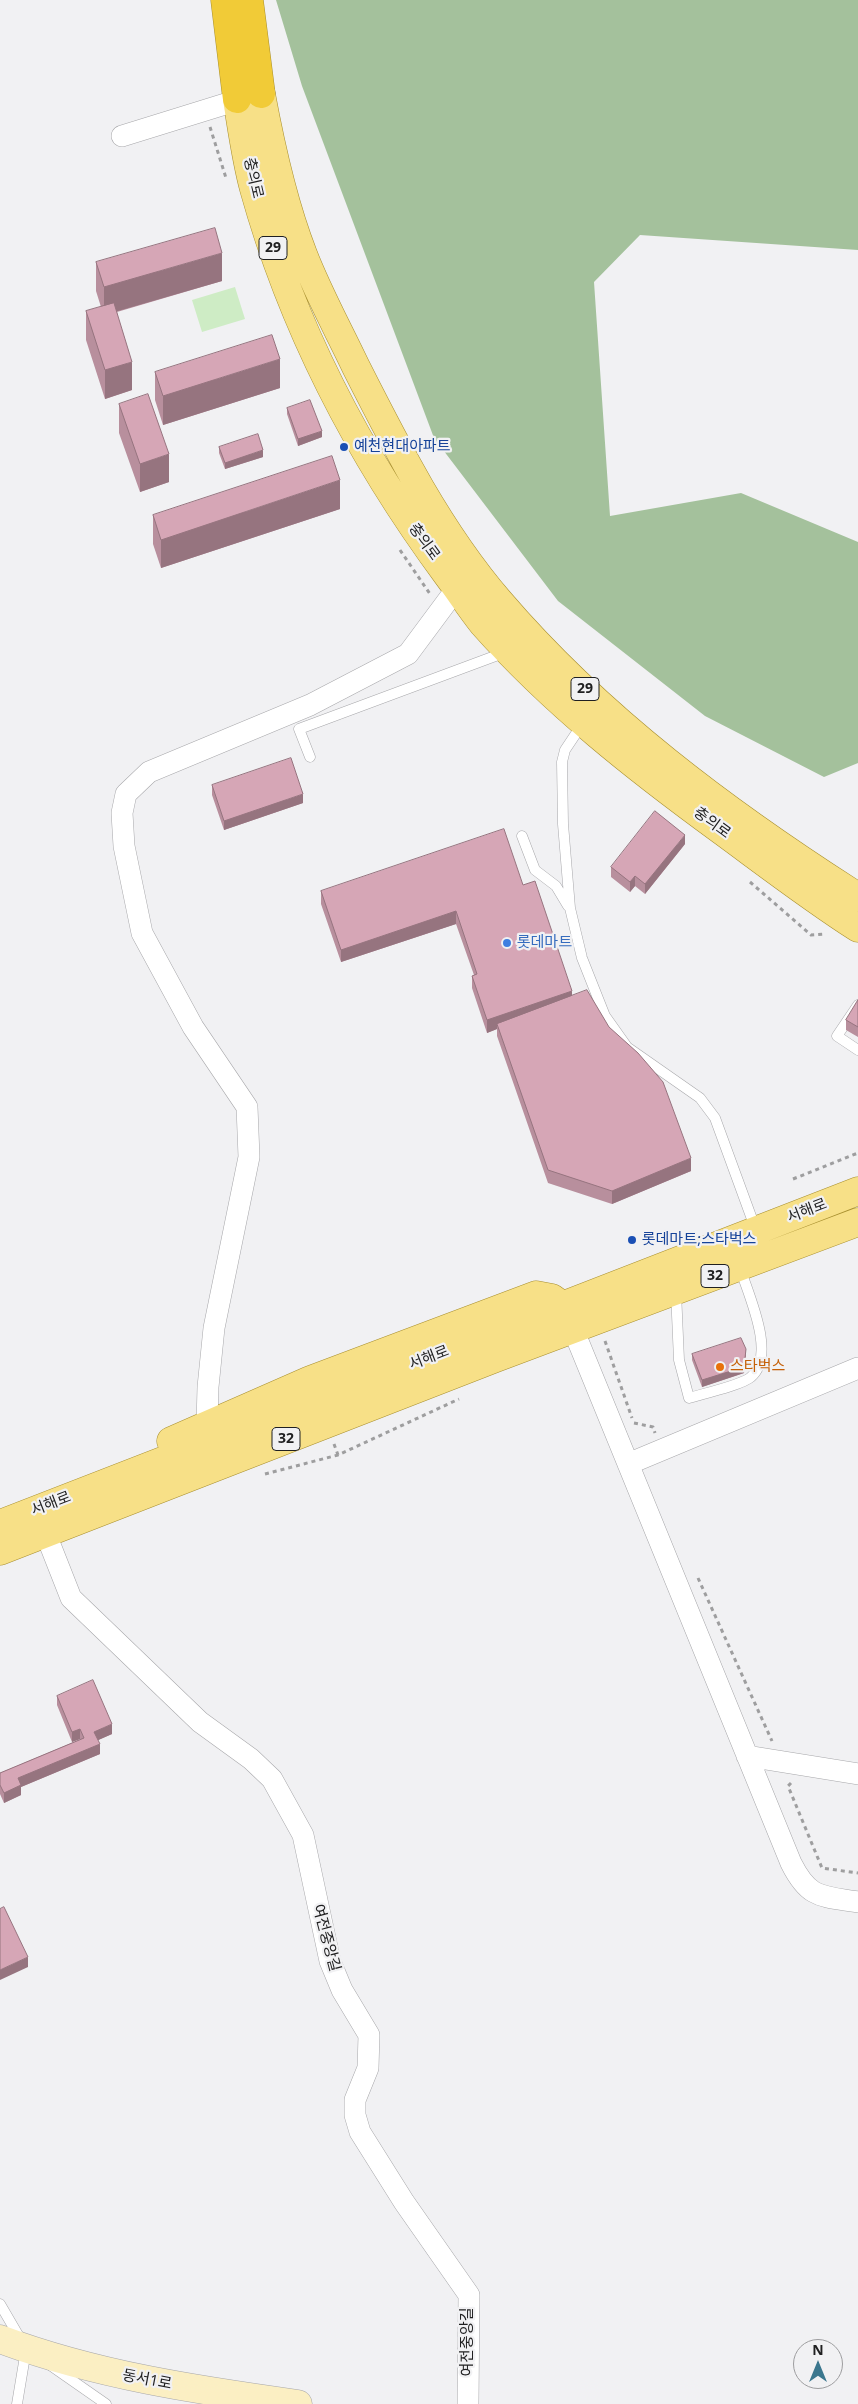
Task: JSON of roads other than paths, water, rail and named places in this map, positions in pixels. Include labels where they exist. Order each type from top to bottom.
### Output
[{"type":"highway","name":"충의로","points":[[225,0],[249,96]]},
{"type":"highway","name":"충의로","points":[[249,0],[249,96]]},
{"type":"main road","name":"충의로","points":[[249,96],[318,290],[380,416],[432,506],[498,600],[581,686],[641,741],[792,854],[858,897]]},
{"type":"main road","name":"충의로","points":[[249,96],[254,188],[283,278],[321,368],[353,430],[401,509],[482,622],[583,723],[686,804],[820,903],[858,928]]},
{"type":"main road","points":[[353,430],[358,420],[365,415],[380,416]]},
{"type":"main road","name":"서해로","points":[[0,1551],[568,1317],[756,1231],[858,1191]]},
{"type":"main road","name":"서해로","points":[[0,1524],[568,1317],[676,1291],[858,1222]]},
{"type":"main road","points":[[0,1524],[208,1423],[310,1380],[536,1294],[552,1298],[568,1317]]},
{"type":"street","points":[[122,136],[249,96]]},
{"type":"street","points":[[208,1423],[208,1387],[214,1328],[249,1157],[247,1107],[193,1026],[142,933],[124,846],[122,813],[126,794],[149,772],[310,705],[408,654],[458,588]]},
{"type":"street","points":[[568,1317],[791,1863],[802,1884],[820,1895],[858,1902]]},
{"type":"street","points":[[628,1464],[858,1368]]},
{"type":"street","name":"여전중앙길","points":[[45,1532],[71,1598],[200,1722],[251,1759],[272,1779],[303,1835],[330,1961],[342,1990],[369,2035],[368,2068],[355,2100],[355,2115],[360,2132],[404,2202],[469,2295],[468,2404]]},
{"type":"street","points":[[747,1756],[858,1774]]},
{"type":"street","name":"동서1로","points":[[0,2339],[62,2361],[133,2378],[298,2404]]},
{"type":"lane","points":[[310,757],[299,729],[509,651]]},
{"type":"lane","points":[[583,723],[565,750],[562,762],[563,824],[570,908],[582,958],[605,1016],[627,1047],[700,1098],[716,1118],[756,1231]]},
{"type":"lane","points":[[522,836],[535,870],[556,886],[570,908]]},
{"type":"lane","points":[[858,1005],[837,1036],[858,1050]]},
{"type":"lane","points":[[676,1291],[679,1360],[689,1398],[750,1378],[759,1368],[762,1359],[762,1343],[739,1267]]},
{"type":"lane","points":[[0,2304],[26,2349],[106,2404]]},
{"type":"lane","points":[[17,2404],[26,2349]]},
{"type":"place","name":"예천현대아파트","points":[[344,447]]},
{"type":"place","name":"롯데마트","points":[[507,943]]},
{"type":"place","name":"롯데마트;스타벅스","points":[[632,1240]]},
{"type":"place","name":"스타벅스","points":[[720,1367]]}]
